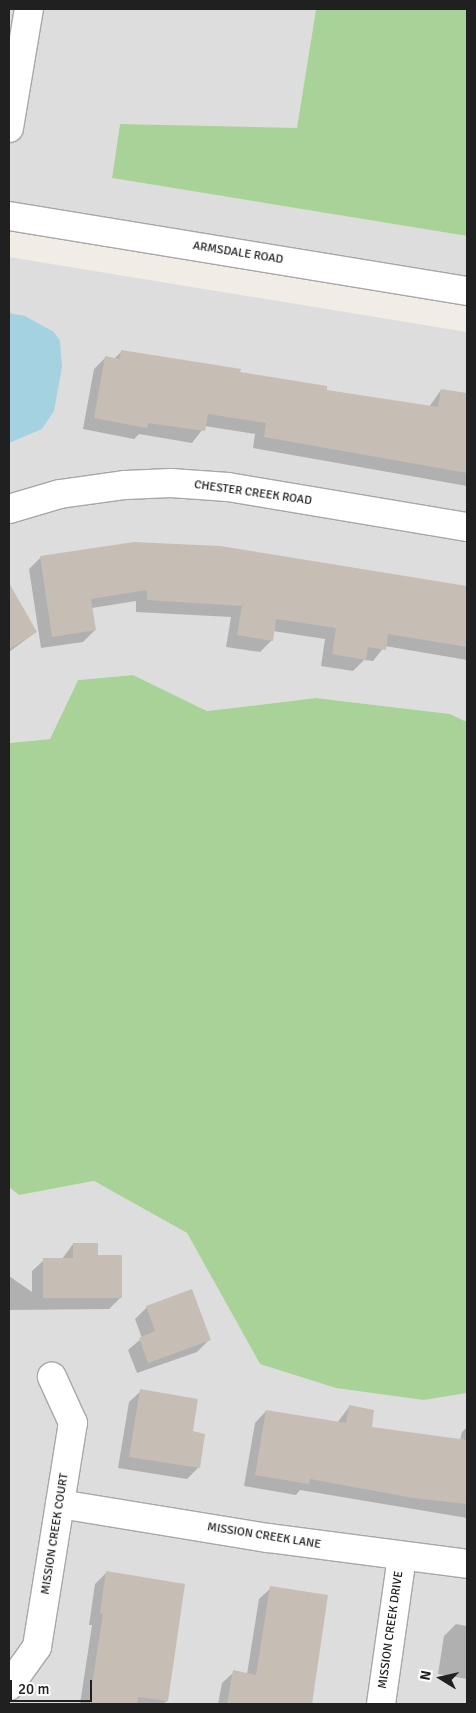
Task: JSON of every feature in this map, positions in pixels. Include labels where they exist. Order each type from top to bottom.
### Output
[{"type":"street","points":[[9,128],[29,9]]},
{"type":"street","name":"ARMSDALE ROAD","points":[[9,216],[467,291]]},
{"type":"street","name":"CHESTER CREEK ROAD","points":[[9,509],[60,494],[126,485],[170,483],[228,488],[467,527]]},
{"type":"street","name":"MISSION CREEK COURT","points":[[9,1686],[37,1647],[73,1423],[52,1377]]},
{"type":"street","name":"MISSION CREEK LANE","points":[[60,1504],[402,1556],[467,1564]]},
{"type":"street","name":"MISSION CREEK DRIVE","points":[[381,1704],[402,1556]]},
{"type":"shaded area","points":[[9,9],[316,9],[297,129],[120,124],[112,178],[467,236],[467,278],[9,203]]},
{"type":"shaded area","points":[[9,257],[467,332],[467,722],[450,714],[316,698],[207,711],[133,675],[78,680],[50,739],[9,743]]},
{"type":"shaded area","points":[[94,1181],[187,1233],[260,1364],[424,1400],[467,1393],[467,1704],[9,1704],[9,1187],[19,1195]]},
{"type":"green space","points":[[316,9],[467,9],[467,236],[112,178],[120,124],[297,128]]},
{"type":"green space","points":[[133,675],[207,711],[316,698],[450,714],[467,722],[467,1393],[424,1400],[336,1388],[260,1364],[187,1233],[94,1181],[19,1195],[9,1187],[9,743],[50,739],[78,680]]},
{"type":"water","points":[[9,313],[25,316],[54,332],[60,341],[62,367],[54,411],[42,429],[9,443]]},
{"type":"building","points":[[121,350],[241,369],[240,372],[327,386],[327,390],[438,407],[441,389],[467,393],[467,473],[264,437],[266,423],[208,414],[205,431],[148,423],[147,428],[94,418],[105,356],[120,359]]},
{"type":"building","points":[[134,542],[220,546],[467,586],[467,647],[388,634],[386,650],[368,647],[366,660],[332,654],[336,628],[276,619],[273,641],[237,635],[242,606],[147,600],[147,590],[91,599],[96,630],[52,637],[40,556]]},
{"type":"building","points":[[9,583],[37,632],[9,649]]},
{"type":"building","points":[[73,1243],[98,1243],[98,1255],[122,1255],[122,1298],[43,1298],[43,1258],[73,1258]]},
{"type":"building","points":[[192,1289],[211,1340],[148,1363],[139,1338],[155,1331],[146,1306]]},
{"type":"building","points":[[140,1389],[198,1399],[193,1431],[205,1434],[200,1468],[129,1457]]},
{"type":"building","points":[[349,1405],[374,1410],[372,1427],[467,1440],[467,1504],[413,1498],[310,1479],[309,1484],[255,1475],[266,1410],[346,1423]]},
{"type":"building","points":[[106,1571],[185,1584],[168,1701],[138,1697],[137,1704],[89,1704],[103,1614],[100,1613]]},
{"type":"building","points":[[270,1586],[328,1595],[312,1704],[227,1704],[233,1670],[256,1675]]}]
